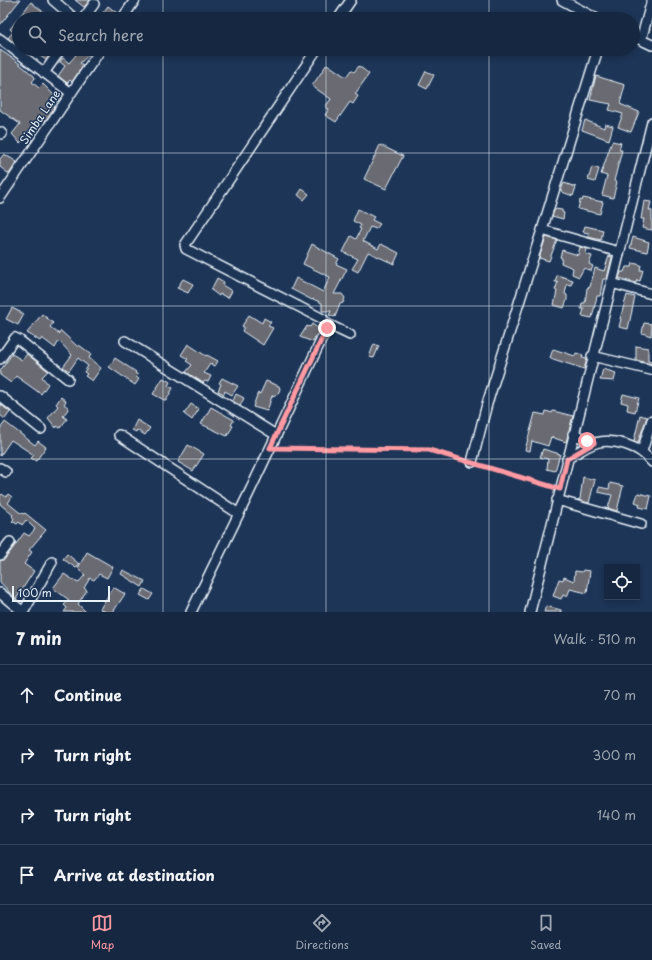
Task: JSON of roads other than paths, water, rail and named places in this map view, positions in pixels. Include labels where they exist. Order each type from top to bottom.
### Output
[{"type":"street","points":[[53,0],[67,12]]},
{"type":"street","points":[[127,12],[135,0]]},
{"type":"street","points":[[343,12],[352,0]]},
{"type":"street","points":[[562,0],[584,12]]},
{"type":"street","points":[[640,30],[652,0]]},
{"type":"street","points":[[88,12],[94,4]]},
{"type":"street","points":[[0,39],[12,48]]},
{"type":"street","points":[[640,39],[652,45]]},
{"type":"street","points":[[22,56],[71,93]]},
{"type":"street","points":[[44,73],[56,56]]},
{"type":"street","name":"Simba Lane","points":[[0,198],[96,56]]},
{"type":"street","points":[[312,56],[185,245],[186,249],[323,319],[327,324],[350,335]]},
{"type":"street","points":[[472,462],[488,404],[596,56]]},
{"type":"street","points":[[530,612],[592,356],[652,122]]},
{"type":"street","points":[[542,230],[619,252]]},
{"type":"street","points":[[611,283],[652,294]]},
{"type":"street","points":[[191,612],[327,328],[327,324]]},
{"type":"street","points":[[0,359],[15,338],[68,379]]},
{"type":"street","points":[[125,341],[276,436]]},
{"type":"street","points":[[592,356],[651,370]]},
{"type":"street","points":[[0,396],[41,429]]},
{"type":"street","points":[[646,452],[652,420]]},
{"type":"street","points":[[573,434],[594,443]]},
{"type":"street","points":[[119,435],[239,514]]},
{"type":"street","points":[[567,459],[600,440],[612,440],[646,452],[652,462]]},
{"type":"street","points":[[557,500],[641,524]]},
{"type":"street","points":[[0,555],[10,542]]},
{"type":"street","points":[[0,593],[23,612],[52,562]]}]
